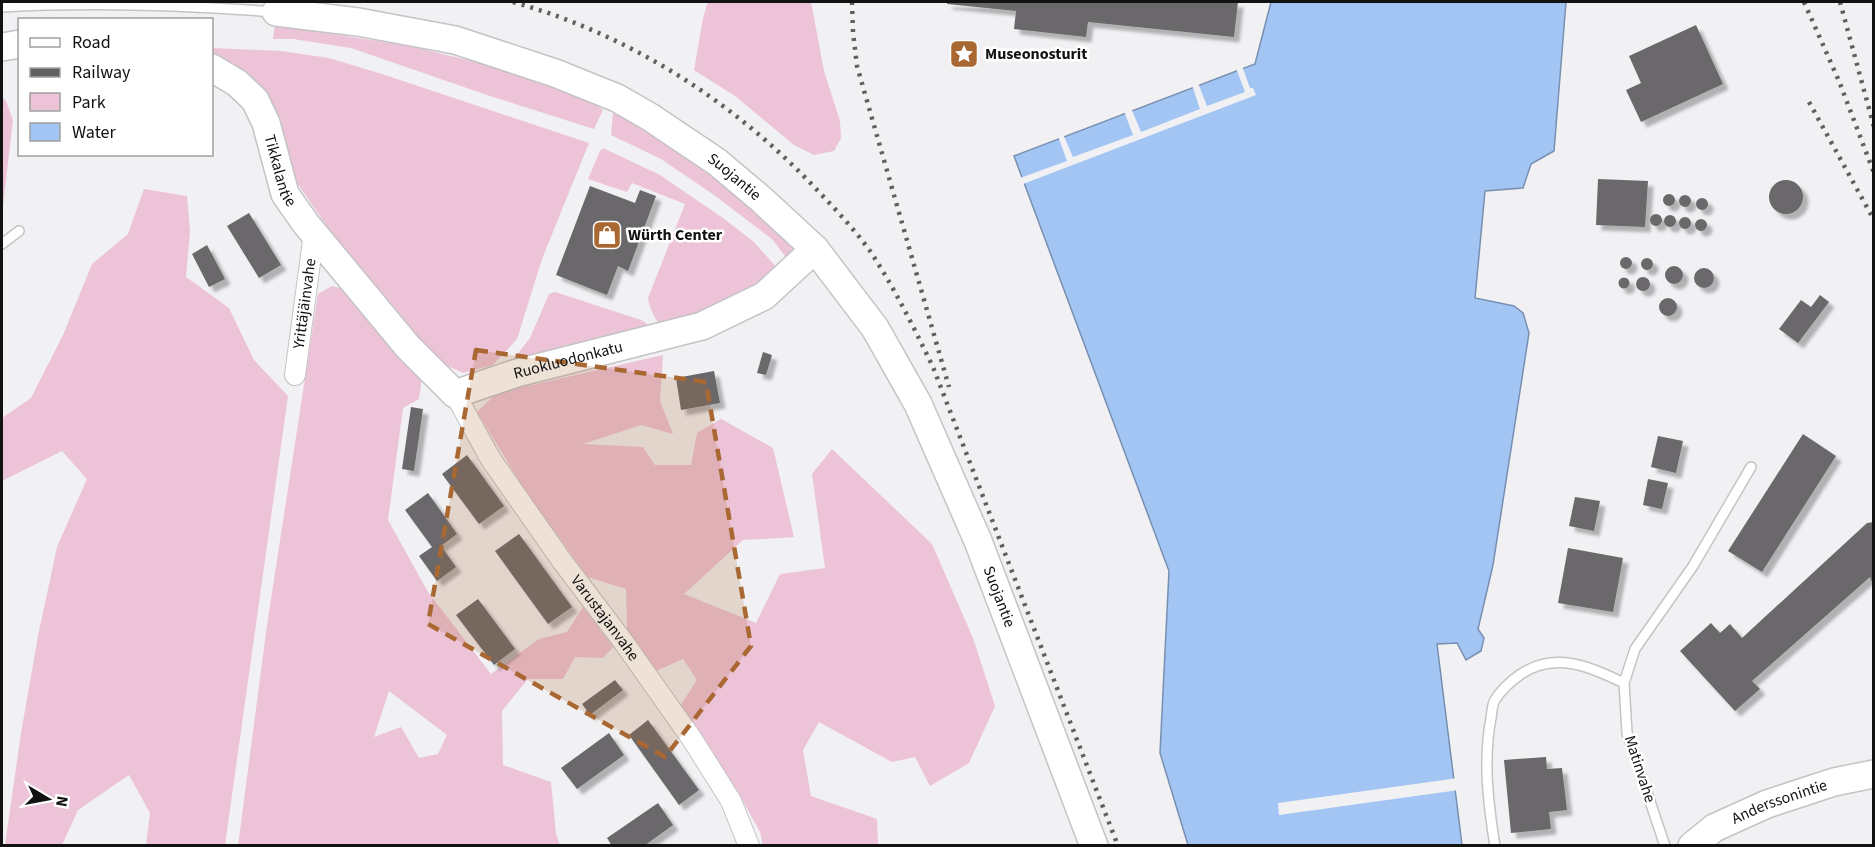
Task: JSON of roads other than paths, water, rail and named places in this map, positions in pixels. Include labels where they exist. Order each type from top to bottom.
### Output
[{"type":"street","name":"Suojantie","points":[[276,12],[358,22],[455,40],[544,69],[618,98],[717,162],[815,249],[875,328],[918,404],[978,541],[1094,846]]},
{"type":"street","points":[[2,47],[18,44]]},
{"type":"street","name":"Tikkalantie","points":[[213,69],[237,83],[255,100],[266,123],[285,194],[314,233],[408,347],[455,394]]},
{"type":"street","name":"Yrittäjäinvahe","points":[[295,375],[314,233]]},
{"type":"street","name":"Ruokluodonkatu","points":[[455,394],[517,373],[702,326],[764,296],[815,249]]},
{"type":"street","name":"Varustajanvahe","points":[[455,394],[490,458],[692,739],[731,801],[749,846]]},
{"type":"street","name":"Anderssonintie","points":[[1692,846],[1714,828],[1767,804],[1834,782],[1874,774]]},
{"type":"lane","name":"Suojantie","points":[[2,7],[119,4],[276,12]]},
{"type":"lane","points":[[2,244],[19,231]]},
{"type":"lane","name":"Matinvahe","points":[[1665,846],[1627,733],[1624,683],[1635,649],[1693,566],[1751,467]]},
{"type":"lane","points":[[1495,846],[1487,799],[1487,738],[1494,701],[1511,681],[1532,667],[1548,661],[1595,669],[1624,683]]},
{"type":"water","points":[[1271,2],[1566,2],[1554,151],[1531,164],[1523,188],[1485,191],[1475,298],[1514,306],[1523,313],[1529,333],[1493,565],[1478,629],[1484,638],[1481,651],[1466,660],[1457,643],[1437,644],[1462,845],[1188,845],[1160,753],[1169,571],[1014,156],[1255,64]]},
{"type":"railway","points":[[513,2],[599,33],[640,53],[717,101],[787,160],[839,213],[870,251],[895,293],[933,367],[1118,846]]},
{"type":"railway","points":[[852,2],[857,66],[949,387]]},
{"type":"railway","points":[[1804,2],[1839,81],[1874,173]]},
{"type":"railway","points":[[1840,2],[1874,127]]},
{"type":"railway","points":[[1809,102],[1874,220]]},
{"type":"place","name":"Museonosturit","points":[[964,54]]},
{"type":"place","name":"Würth Center","points":[[607,235]]}]
